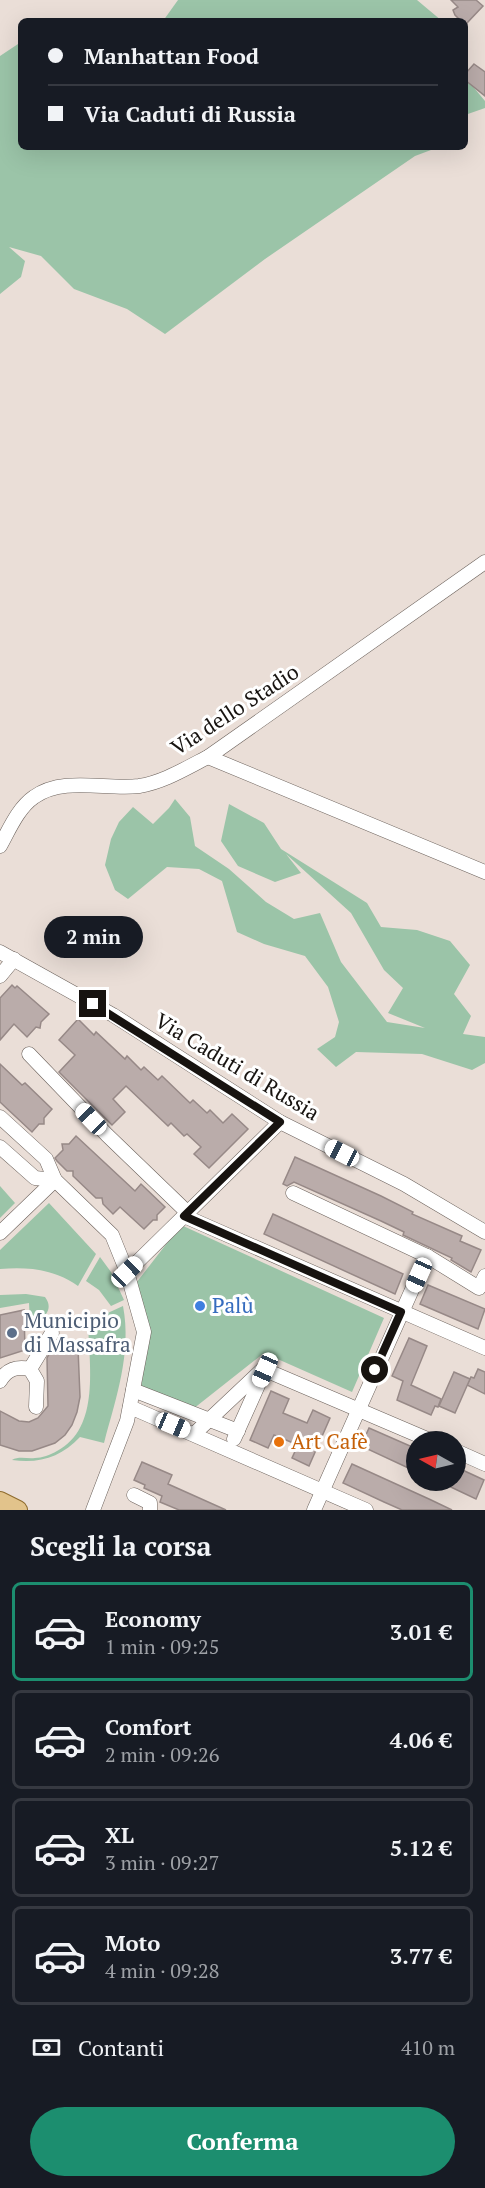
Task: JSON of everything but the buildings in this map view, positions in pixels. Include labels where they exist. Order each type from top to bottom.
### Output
[{"type":"main road","points":[[0,1501],[18,1510]]},
{"type":"street","name":"Via dello Stadio","points":[[0,846],[21,810],[35,796],[58,787],[119,788],[143,785],[166,779],[208,757],[485,562]]},
{"type":"street","points":[[208,757],[485,872]]},
{"type":"street","name":"Via Caduti di Russia","points":[[0,952],[113,1015],[280,1122],[404,1184],[485,1232]]},
{"type":"street","points":[[0,976],[14,959]]},
{"type":"street","points":[[29,1054],[106,1136],[186,1214],[485,1348]]},
{"type":"street","points":[[0,1117],[46,1159],[55,1180],[112,1235],[127,1272],[144,1332],[127,1420],[95,1508]]},
{"type":"street","points":[[127,1272],[280,1122]]},
{"type":"street","points":[[0,1147],[35,1178],[55,1180]]},
{"type":"street","points":[[0,1233],[55,1180]]},
{"type":"street","points":[[293,1193],[427,1256],[479,1288],[485,1276]]},
{"type":"street","points":[[314,1510],[427,1256]]},
{"type":"street","points":[[30,1369],[52,1333]]},
{"type":"street","points":[[0,1381],[5,1372],[20,1366],[30,1369],[37,1381],[36,1407]]},
{"type":"street","points":[[194,1434],[263,1369],[409,1431]]},
{"type":"street","points":[[230,1449],[265,1370]]},
{"type":"street","points":[[133,1390],[238,1431]]},
{"type":"street","points":[[130,1407],[366,1510]]},
{"type":"street","points":[[466,1455],[485,1464]]},
{"type":"street","points":[[134,1495],[150,1503],[150,1510]]},
{"type":"green space","points":[[178,0],[417,0],[438,18],[165,18]]},
{"type":"green space","points":[[18,44],[18,150],[431,150],[415,156],[265,259],[165,334],[127,309],[74,289],[41,256],[9,247],[25,261],[21,277],[0,294],[0,56]]},
{"type":"green space","points":[[468,81],[485,101],[485,108],[468,114]]},
{"type":"green space","points":[[175,799],[190,817],[195,846],[229,869],[266,902],[294,919],[320,913],[341,962],[387,1022],[425,1028],[388,1013],[403,988],[384,970],[351,913],[286,854],[301,873],[275,882],[238,866],[221,841],[229,804],[264,823],[281,849],[367,903],[381,927],[417,930],[450,941],[470,965],[454,994],[471,1016],[463,1034],[485,1037],[485,1063],[472,1070],[422,1054],[356,1052],[336,1067],[317,1049],[335,1037],[339,1022],[328,987],[305,956],[264,944],[237,932],[222,881],[199,869],[167,867],[128,899],[115,890],[105,865],[111,839],[119,822],[133,807],[153,824]]},
{"type":"green space","points":[[0,1186],[15,1203],[0,1218]]},
{"type":"green space","points":[[49,1203],[96,1254],[78,1286],[60,1276],[41,1270],[0,1269],[0,1250]]},
{"type":"green space","points":[[181,1225],[384,1318],[352,1392],[264,1353],[193,1409],[141,1389],[149,1329],[133,1287]]},
{"type":"green space","points":[[100,1257],[111,1272],[124,1300],[111,1306],[99,1290],[86,1281]]},
{"type":"green space","points":[[26,1294],[45,1297],[49,1306],[43,1317],[30,1324],[29,1303],[0,1308],[0,1295]]},
{"type":"green space","points":[[123,1306],[126,1341],[124,1358],[118,1392],[104,1443],[80,1437],[65,1450],[49,1458],[32,1461],[12,1460],[46,1456],[71,1441],[81,1427],[89,1394],[88,1322]]},
{"type":"place","name":"Palù","points":[[200,1306]]},
{"type":"place","name":"Municipio di Massafra","points":[[12,1333]]},
{"type":"place","name":"Art Cafè","points":[[279,1442]]},
{"type":"route","points":[[93,1004],[280,1122],[184,1216],[401,1312],[375,1370]]}]
